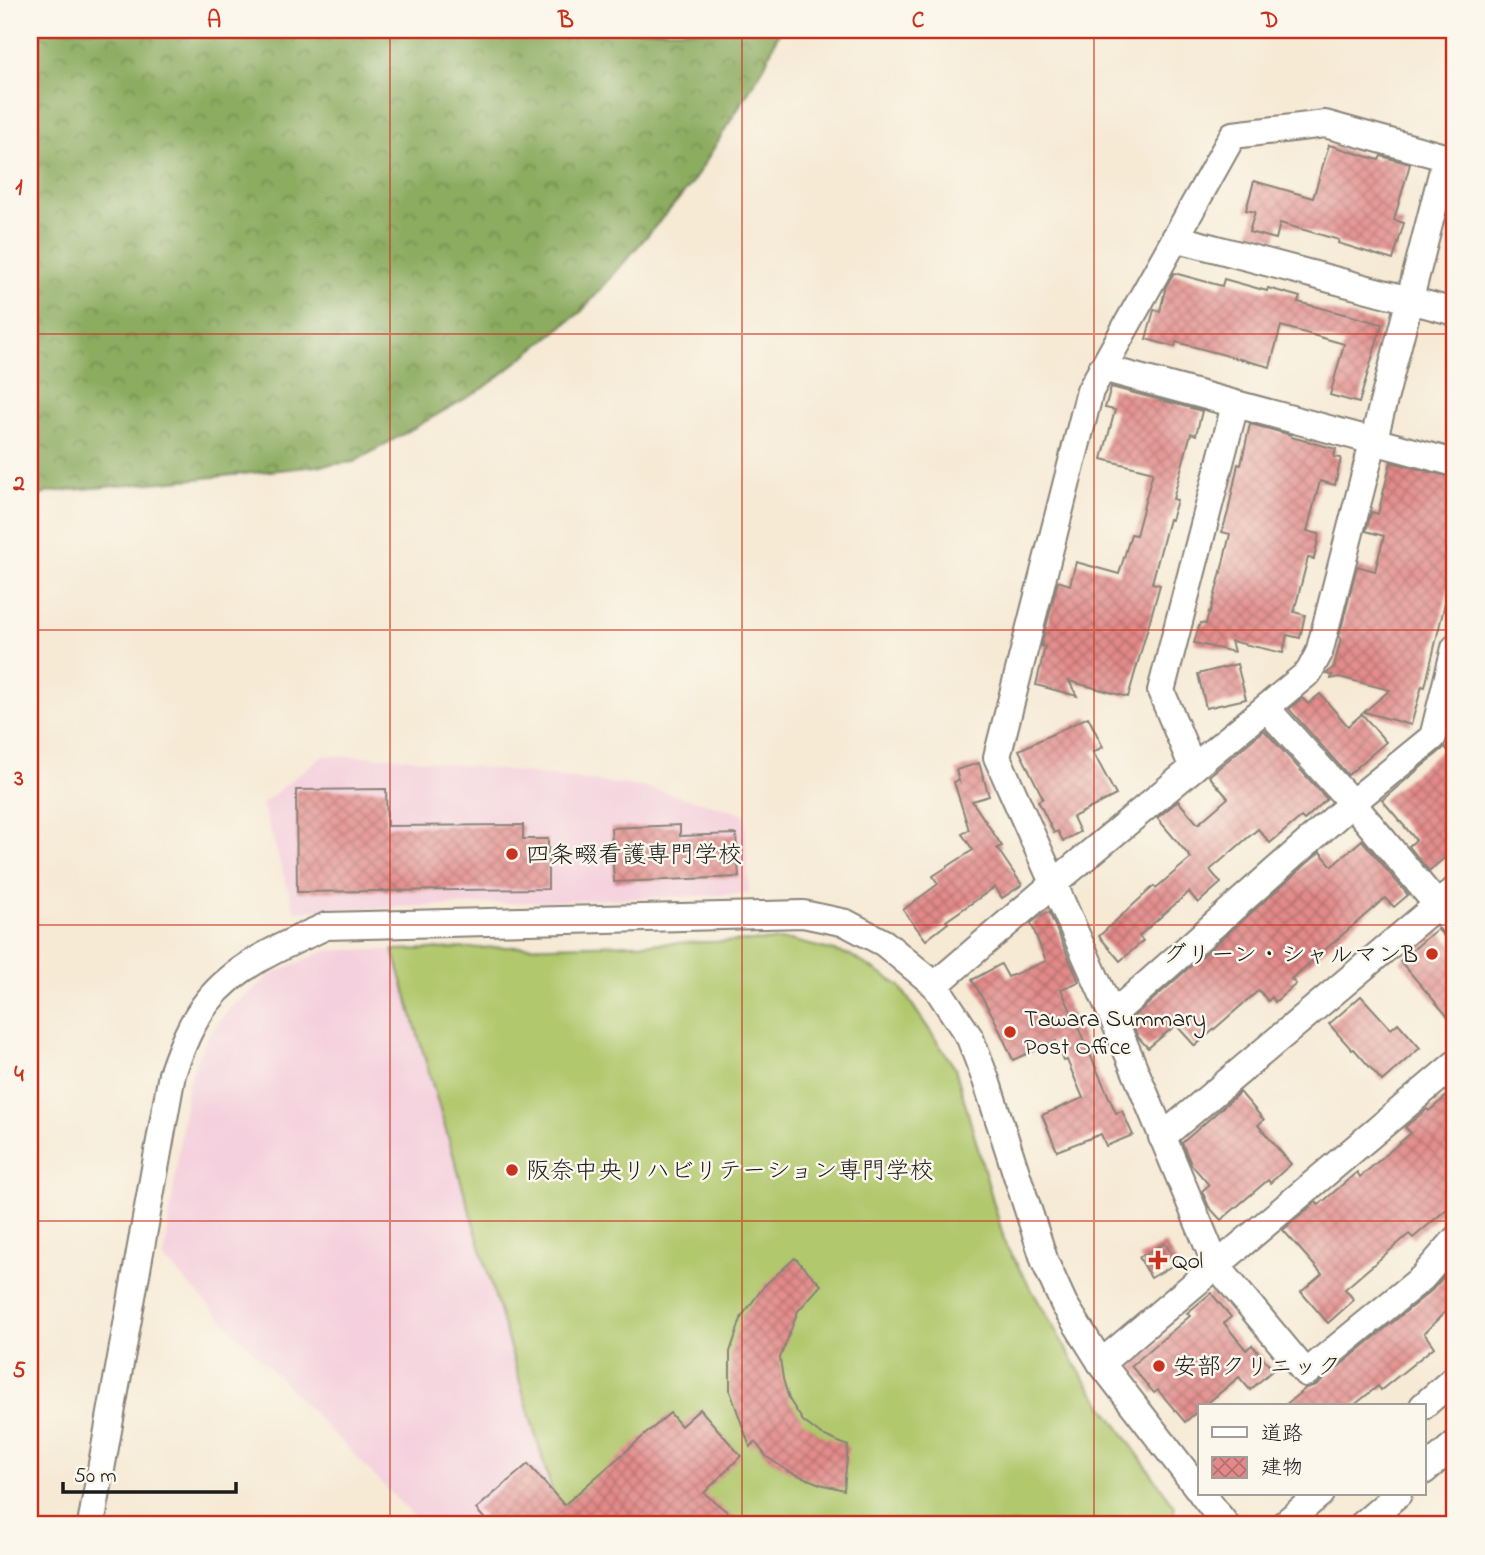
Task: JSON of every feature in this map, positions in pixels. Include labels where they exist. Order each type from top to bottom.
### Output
[{"type":"street","points":[[935,985],[1053,884],[1309,672],[1319,653],[1409,300],[1450,159],[1325,124],[1233,135],[1090,391],[997,757],[1053,884],[1112,1015],[1216,1265],[1306,1373],[1422,1278],[1455,1240]]},
{"type":"street","points":[[1175,238],[1455,312]]},
{"type":"street","points":[[1102,368],[1455,463]]},
{"type":"street","points":[[1193,768],[1161,691],[1235,405]]},
{"type":"street","points":[[1112,1015],[1352,803],[1433,737],[1455,648]]},
{"type":"street","points":[[1266,708],[1352,803],[1446,897],[1455,926]]},
{"type":"street","points":[[1162,1137],[1446,897]]},
{"type":"street","points":[[91,1525],[172,1074],[186,1036],[208,1000],[237,973],[272,951],[327,926],[803,914],[846,923],[884,943],[935,985],[970,1038],[1045,1262],[1064,1304],[1101,1363],[1198,1488]]},
{"type":"street","points":[[1101,1363],[1455,1064]]},
{"type":"street","points":[[1425,1404],[1455,1378]]},
{"type":"street","points":[[1426,1469],[1455,1444]]},
{"type":"street","points":[[1204,1496],[1226,1525]]},
{"type":"street","points":[[1283,1525],[1318,1496]]},
{"type":"street","points":[[1362,1525],[1396,1496]]},
{"type":"shaded area","name":"四条畷看護専門学校","points":[[322,756],[395,757],[649,788],[745,814],[749,894],[295,911],[262,804]]},
{"type":"shaded area","name":"阪奈中央リハビリテーション専門学校","points":[[327,950],[393,950],[832,1525],[422,1525],[164,1259],[188,1082],[206,1039],[230,1008],[270,975]]},
{"type":"green space","points":[[30,30],[780,30],[765,65],[691,185],[582,311],[484,388],[354,462],[48,492],[30,501]]},
{"type":"green space","name":"阪奈中央リハビリテーション専門学校","points":[[790,940],[850,955],[899,985],[955,1068],[1006,1246],[1081,1374],[1175,1507],[1171,1525],[562,1525],[393,950]]},
{"type":"building","points":[[1329,145],[1379,160],[1381,156],[1410,164],[1394,220],[1404,223],[1393,260],[1338,243],[1339,240],[1280,223],[1276,239],[1249,232],[1255,212],[1246,210],[1254,181],[1313,198]]},
{"type":"building","points":[[1174,273],[1222,286],[1224,279],[1267,291],[1268,288],[1300,297],[1298,302],[1382,324],[1359,403],[1330,395],[1344,344],[1281,326],[1270,367],[1176,342],[1175,347],[1146,339],[1154,310],[1160,311],[1166,286]]},
{"type":"building","points":[[1111,387],[1202,411],[1196,435],[1191,433],[1173,499],[1177,500],[1171,520],[1169,519],[1152,583],[1160,585],[1128,697],[1069,681],[1077,696],[1036,685],[1045,647],[1041,646],[1058,581],[1070,585],[1076,562],[1119,574],[1131,534],[1136,535],[1153,472],[1102,459],[1115,410],[1105,408]]},
{"type":"building","points":[[1250,424],[1336,449],[1334,457],[1341,458],[1335,485],[1320,481],[1307,531],[1319,534],[1314,559],[1308,558],[1294,612],[1305,615],[1300,638],[1287,635],[1283,653],[1231,641],[1234,652],[1194,643],[1200,623],[1206,624],[1220,576],[1230,534],[1222,532]]},
{"type":"building","points":[[1391,462],[1455,478],[1455,561],[1425,687],[1422,686],[1411,725],[1364,712],[1390,690],[1339,677],[1331,679],[1332,675],[1326,674],[1334,667],[1357,566],[1375,571],[1384,536],[1366,531],[1371,512],[1378,514]]},
{"type":"building","points":[[1237,664],[1246,699],[1206,708],[1198,674]]},
{"type":"building","points":[[1320,694],[1348,726],[1362,714],[1386,742],[1348,775],[1289,709],[1302,698],[1308,704]]},
{"type":"building","points":[[1088,717],[1103,747],[1093,752],[1116,795],[1073,817],[1080,832],[1063,841],[1058,831],[1054,833],[1038,801],[1043,798],[1019,750]]},
{"type":"building","points":[[1264,730],[1327,799],[1304,820],[1301,817],[1270,843],[1258,829],[1210,870],[1221,883],[1198,903],[1189,892],[1139,936],[1143,941],[1120,961],[1099,936],[1154,886],[1156,888],[1191,858],[1157,818],[1178,801],[1198,824],[1228,798],[1209,776]]},
{"type":"building","points":[[1445,747],[1455,759],[1455,849],[1429,871],[1409,846],[1416,840],[1382,800]]},
{"type":"building","points":[[979,763],[989,796],[972,801],[1002,846],[997,848],[1022,885],[1002,898],[995,887],[946,921],[948,923],[926,940],[903,910],[938,884],[933,876],[973,850],[962,834],[969,830],[954,782],[959,781],[956,770]]},
{"type":"building","points":[[386,789],[387,826],[523,825],[523,839],[548,839],[548,889],[297,892],[296,790]]},
{"type":"building","points":[[680,825],[680,836],[736,834],[739,877],[614,882],[611,828]]},
{"type":"building","points":[[1362,840],[1408,895],[1394,907],[1385,898],[1291,979],[1296,984],[1275,1002],[1272,997],[1268,1001],[1259,990],[1195,1046],[1176,1025],[1148,1048],[1138,1037],[1131,1019],[1320,852],[1332,866]]},
{"type":"building","points":[[1049,912],[1079,982],[1061,989],[1116,1113],[1122,1111],[1133,1135],[1106,1146],[1101,1134],[1057,1151],[1042,1115],[1083,1098],[1067,1060],[1064,1061],[1056,1041],[1013,1060],[994,1018],[972,980],[1001,964],[1008,977],[1046,961],[1031,923]]},
{"type":"building","name":"グリーン・シャルマンB","points":[[1437,929],[1455,947],[1455,1025],[1400,961]]},
{"type":"building","points":[[1361,996],[1391,1029],[1398,1023],[1420,1048],[1382,1081],[1329,1024]]},
{"type":"building","points":[[1455,1089],[1455,1202],[1413,1238],[1409,1234],[1345,1289],[1354,1300],[1328,1323],[1301,1292],[1322,1274],[1283,1230],[1316,1202],[1319,1205],[1357,1172],[1360,1177],[1411,1133],[1405,1127]]},
{"type":"building","points":[[1240,1092],[1264,1120],[1258,1125],[1291,1164],[1221,1220],[1209,1207],[1202,1191],[1209,1185],[1191,1164],[1182,1143]]},
{"type":"building","name":"Qol","points":[[1165,1243],[1177,1263],[1151,1278],[1139,1257]]},
{"type":"building","points":[[795,1258],[821,1285],[798,1311],[780,1358],[783,1379],[789,1399],[803,1421],[820,1434],[848,1446],[844,1490],[788,1471],[767,1457],[755,1442],[750,1447],[730,1391],[730,1352],[742,1316],[765,1285]]},
{"type":"building","points":[[1455,1264],[1455,1302],[1424,1333],[1434,1347],[1381,1390],[1378,1386],[1356,1404],[1286,1404],[1306,1388],[1316,1385],[1432,1290]]},
{"type":"building","points":[[1211,1293],[1231,1317],[1224,1323],[1246,1350],[1252,1345],[1273,1370],[1250,1390],[1239,1377],[1206,1404],[1198,1404],[1198,1411],[1185,1422],[1158,1390],[1154,1393],[1131,1366],[1190,1316],[1187,1313]]},
{"type":"building","points":[[700,1409],[741,1456],[704,1493],[743,1525],[490,1525],[476,1509],[528,1464],[564,1505],[670,1413],[681,1426]]},
{"type":"place","name":"四条畷看護専門学校","points":[[512,854]]},
{"type":"place","name":"グリーン・シャルマンB","points":[[1432,954]]},
{"type":"place","name":"Tawara Summary Post Office","points":[[1010,1032]]},
{"type":"place","name":"阪奈中央リハビリテーション専門学校","points":[[512,1170]]},
{"type":"place","name":"Qol","points":[[1158,1260]]},
{"type":"place","name":"安部クリニック","points":[[1159,1366]]}]
